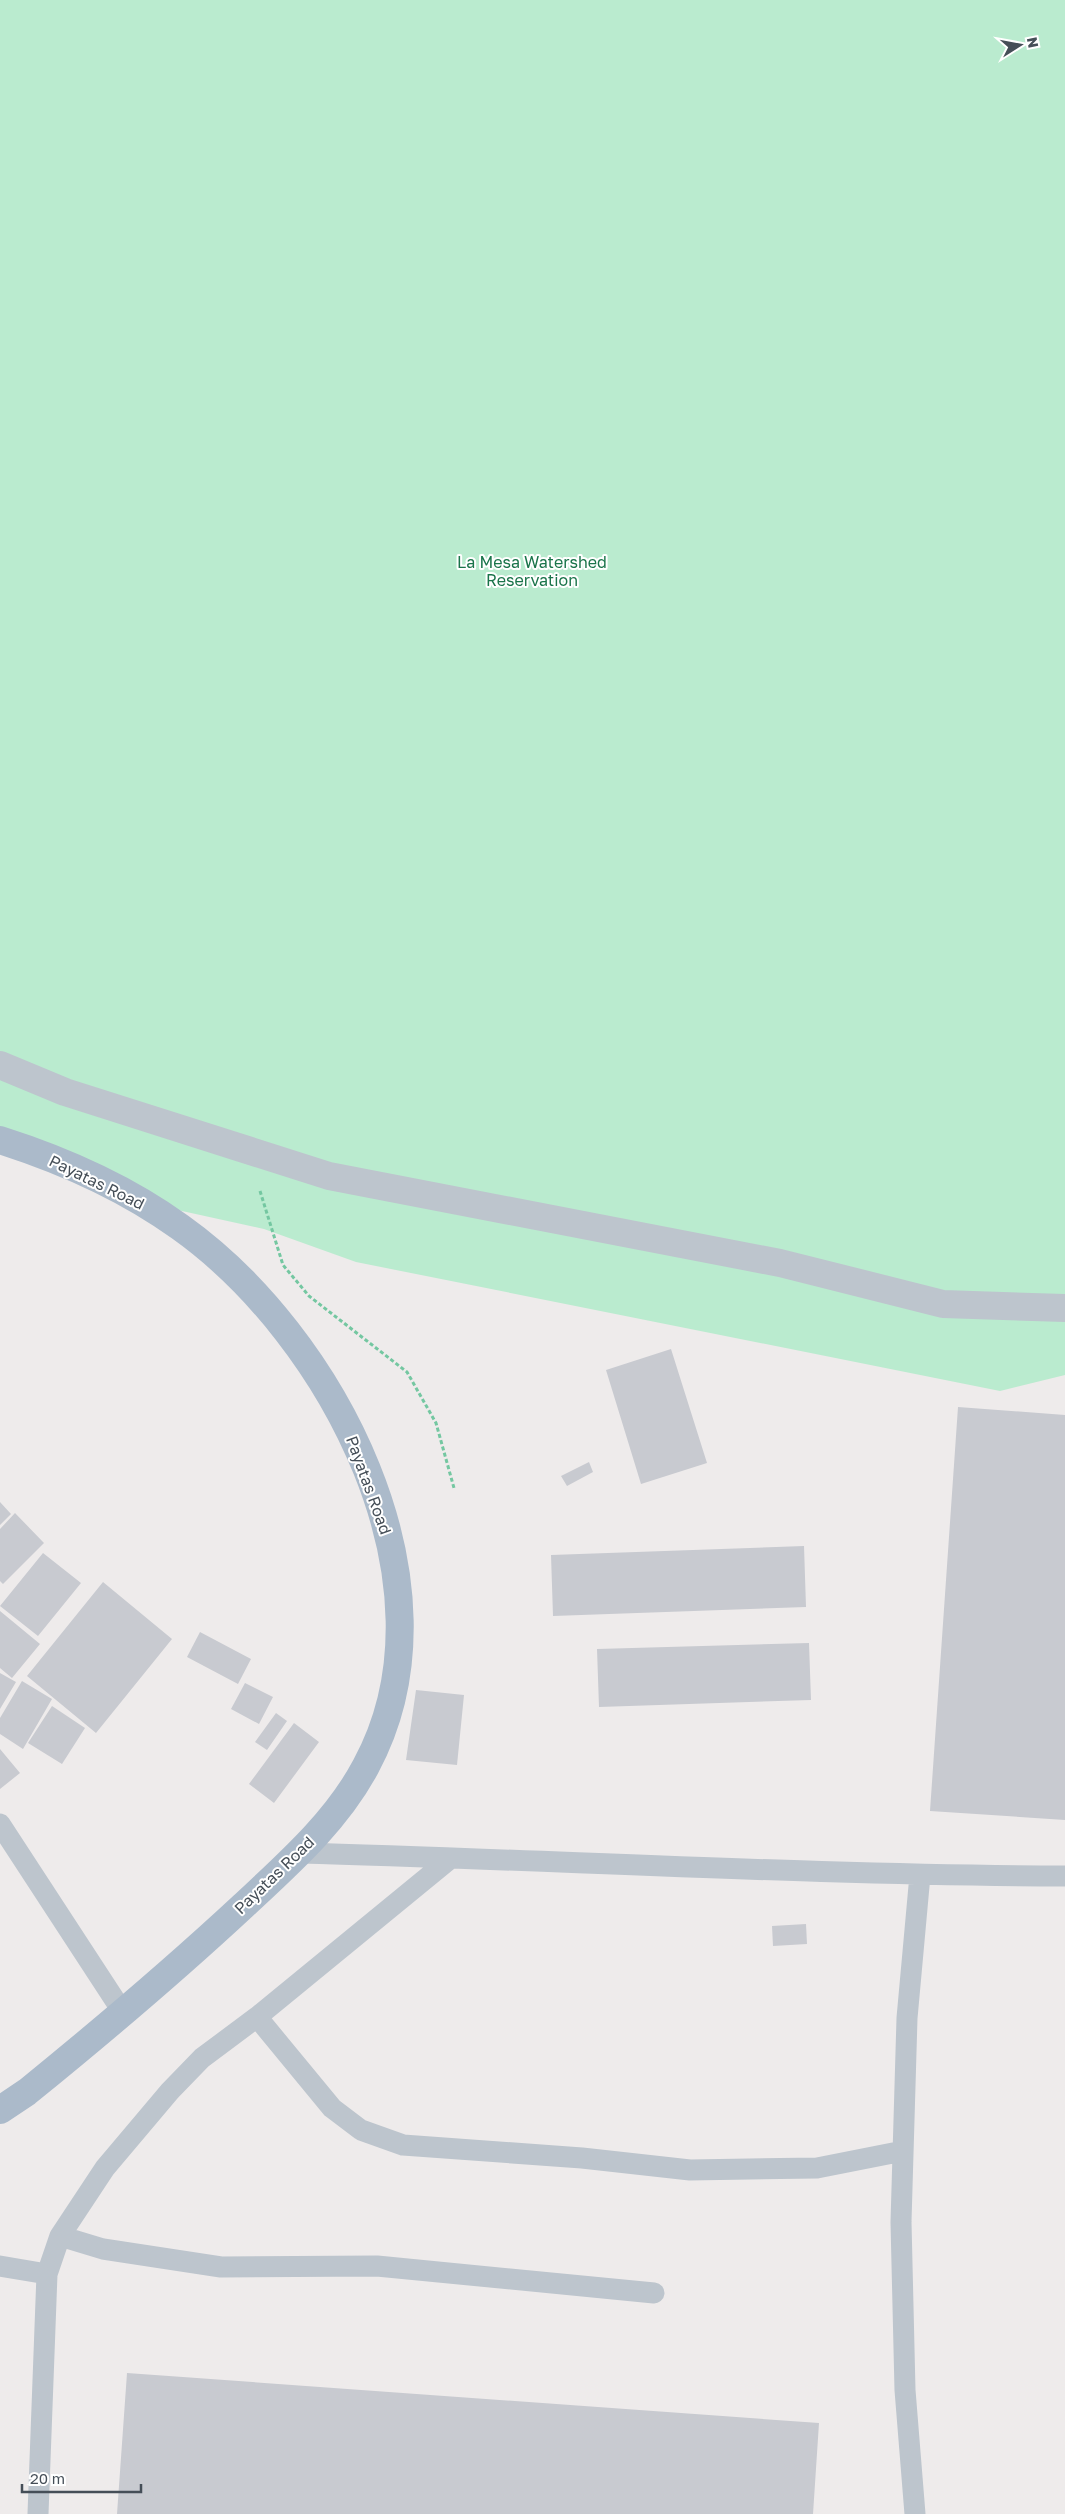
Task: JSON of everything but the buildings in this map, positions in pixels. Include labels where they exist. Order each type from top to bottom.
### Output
[{"type":"main road","name":"Payatas Road","points":[[0,1140],[82,1171],[142,1202],[181,1228],[219,1259],[256,1295],[293,1339],[324,1384],[353,1437],[374,1488],[388,1534],[396,1571],[398,1651],[393,1690],[382,1730],[367,1766],[342,1804],[300,1852],[124,2014],[27,2092],[0,2110]]},
{"type":"street","points":[[0,1065],[65,1092],[329,1176],[780,1263],[943,1304],[1065,1308]]},
{"type":"lane","points":[[0,1824],[124,2014]]},
{"type":"lane","points":[[300,1852],[920,1875],[1065,1876]]},
{"type":"lane","points":[[38,2514],[47,2274],[60,2236],[105,2168],[170,2091],[202,2058],[257,2017],[452,1858]]},
{"type":"lane","points":[[916,2514],[905,2390],[901,2222],[906,2018],[920,1875]]},
{"type":"lane","points":[[257,2017],[332,2108],[361,2130],[403,2144],[582,2158],[690,2170],[818,2168],[903,2151]]},
{"type":"lane","points":[[60,2236],[103,2249],[221,2267],[377,2266],[654,2293]]},
{"type":"lane","points":[[0,2266],[47,2274]]},
{"type":"path","points":[[265,1156],[260,1193],[283,1264],[309,1296],[407,1372],[436,1423],[454,1488]]},
{"type":"green space","name":"La Mesa Watershed Reservation","points":[[0,0],[1065,0],[1065,1375],[1000,1391],[356,1262],[264,1229],[141,1202],[0,1143]]}]
